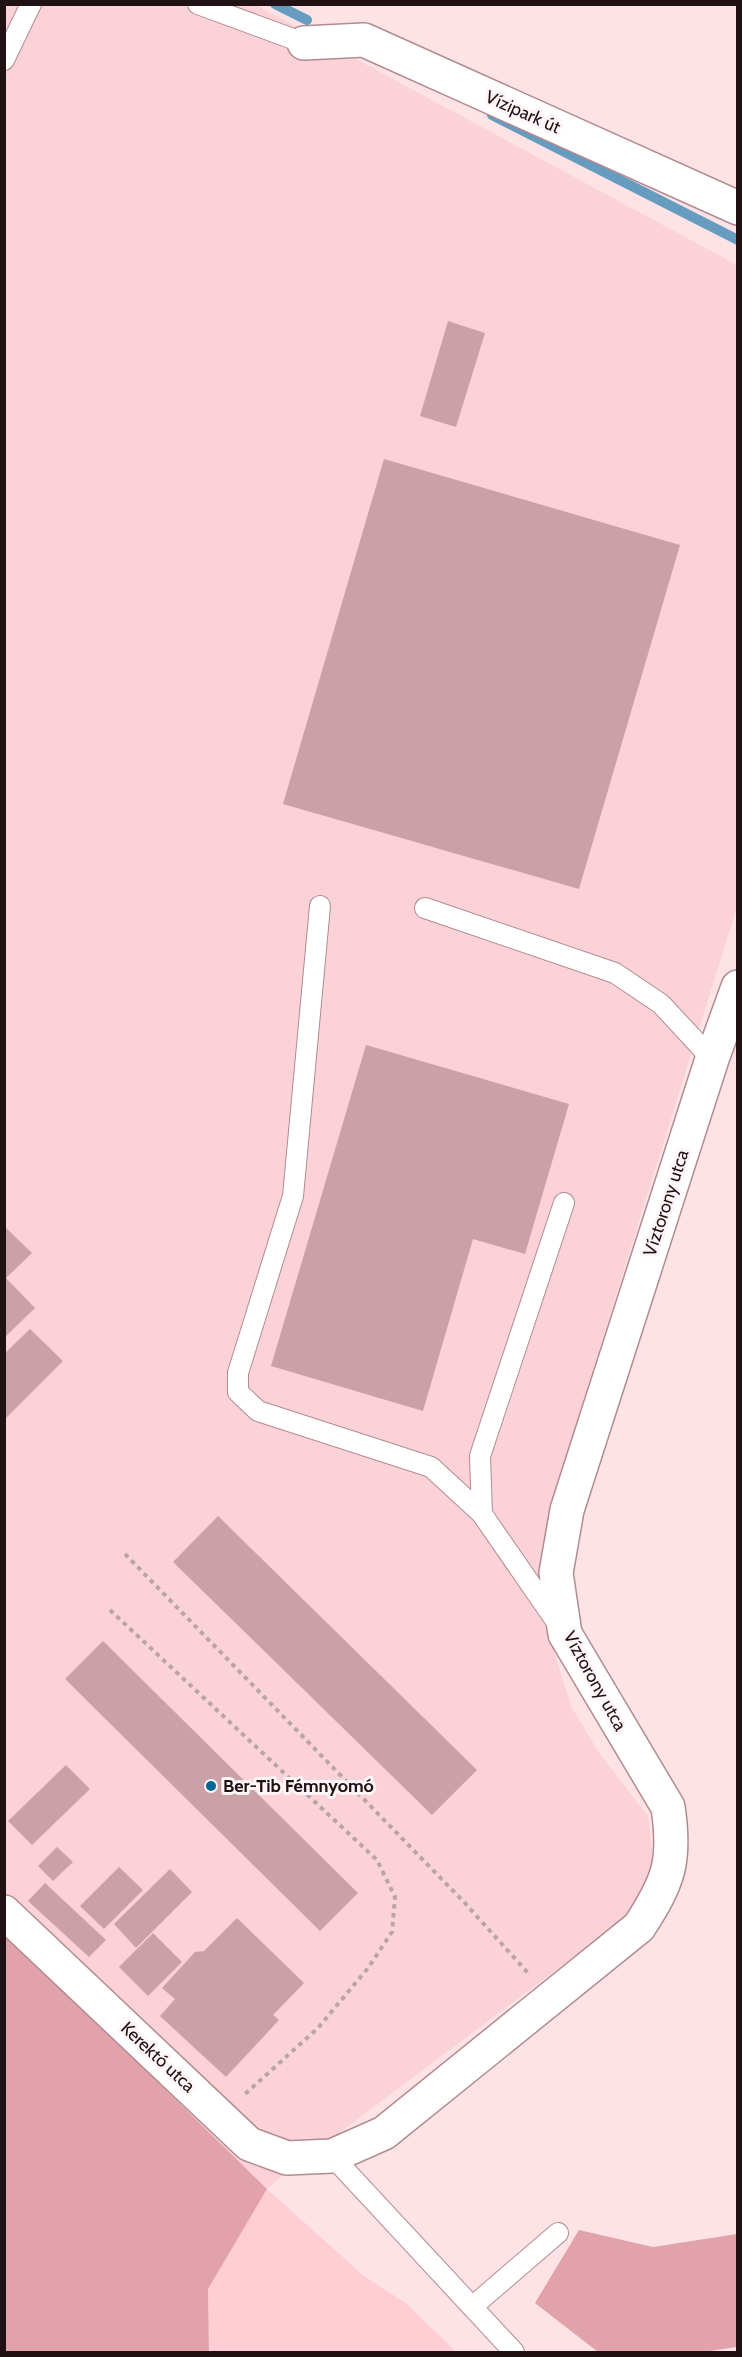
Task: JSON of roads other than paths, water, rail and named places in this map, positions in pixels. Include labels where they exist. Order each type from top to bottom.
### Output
[{"type":"street","name":"Vízipark út","points":[[304,43],[364,40],[738,208]]},
{"type":"street","name":"Víztorony utca","points":[[332,2156],[384,2133],[639,1927],[659,1896],[671,1864],[673,1838],[668,1807],[565,1634],[556,1573],[567,1510],[712,1059],[738,987]]},
{"type":"street","name":"Kerektó utca","points":[[4,1912],[249,2144],[287,2158],[332,2156]]},
{"type":"lane","points":[[4,60],[31,4]]},
{"type":"lane","points":[[198,4],[304,43]]},
{"type":"lane","points":[[320,906],[293,1196],[238,1373],[238,1392],[258,1411],[431,1467],[482,1514],[565,1634]]},
{"type":"lane","points":[[425,908],[615,973],[660,1004],[712,1059]]},
{"type":"lane","points":[[482,1514],[480,1456],[564,1203]]},
{"type":"lane","points":[[332,2156],[514,2352]]},
{"type":"lane","points":[[472,2307],[558,2233]]},
{"type":"waterway","points":[[275,4],[307,20]]},
{"type":"waterway","points":[[492,115],[738,240]]},
{"type":"place","name":"Ber-Tib Fémnyomó","points":[[211,1786]]}]
